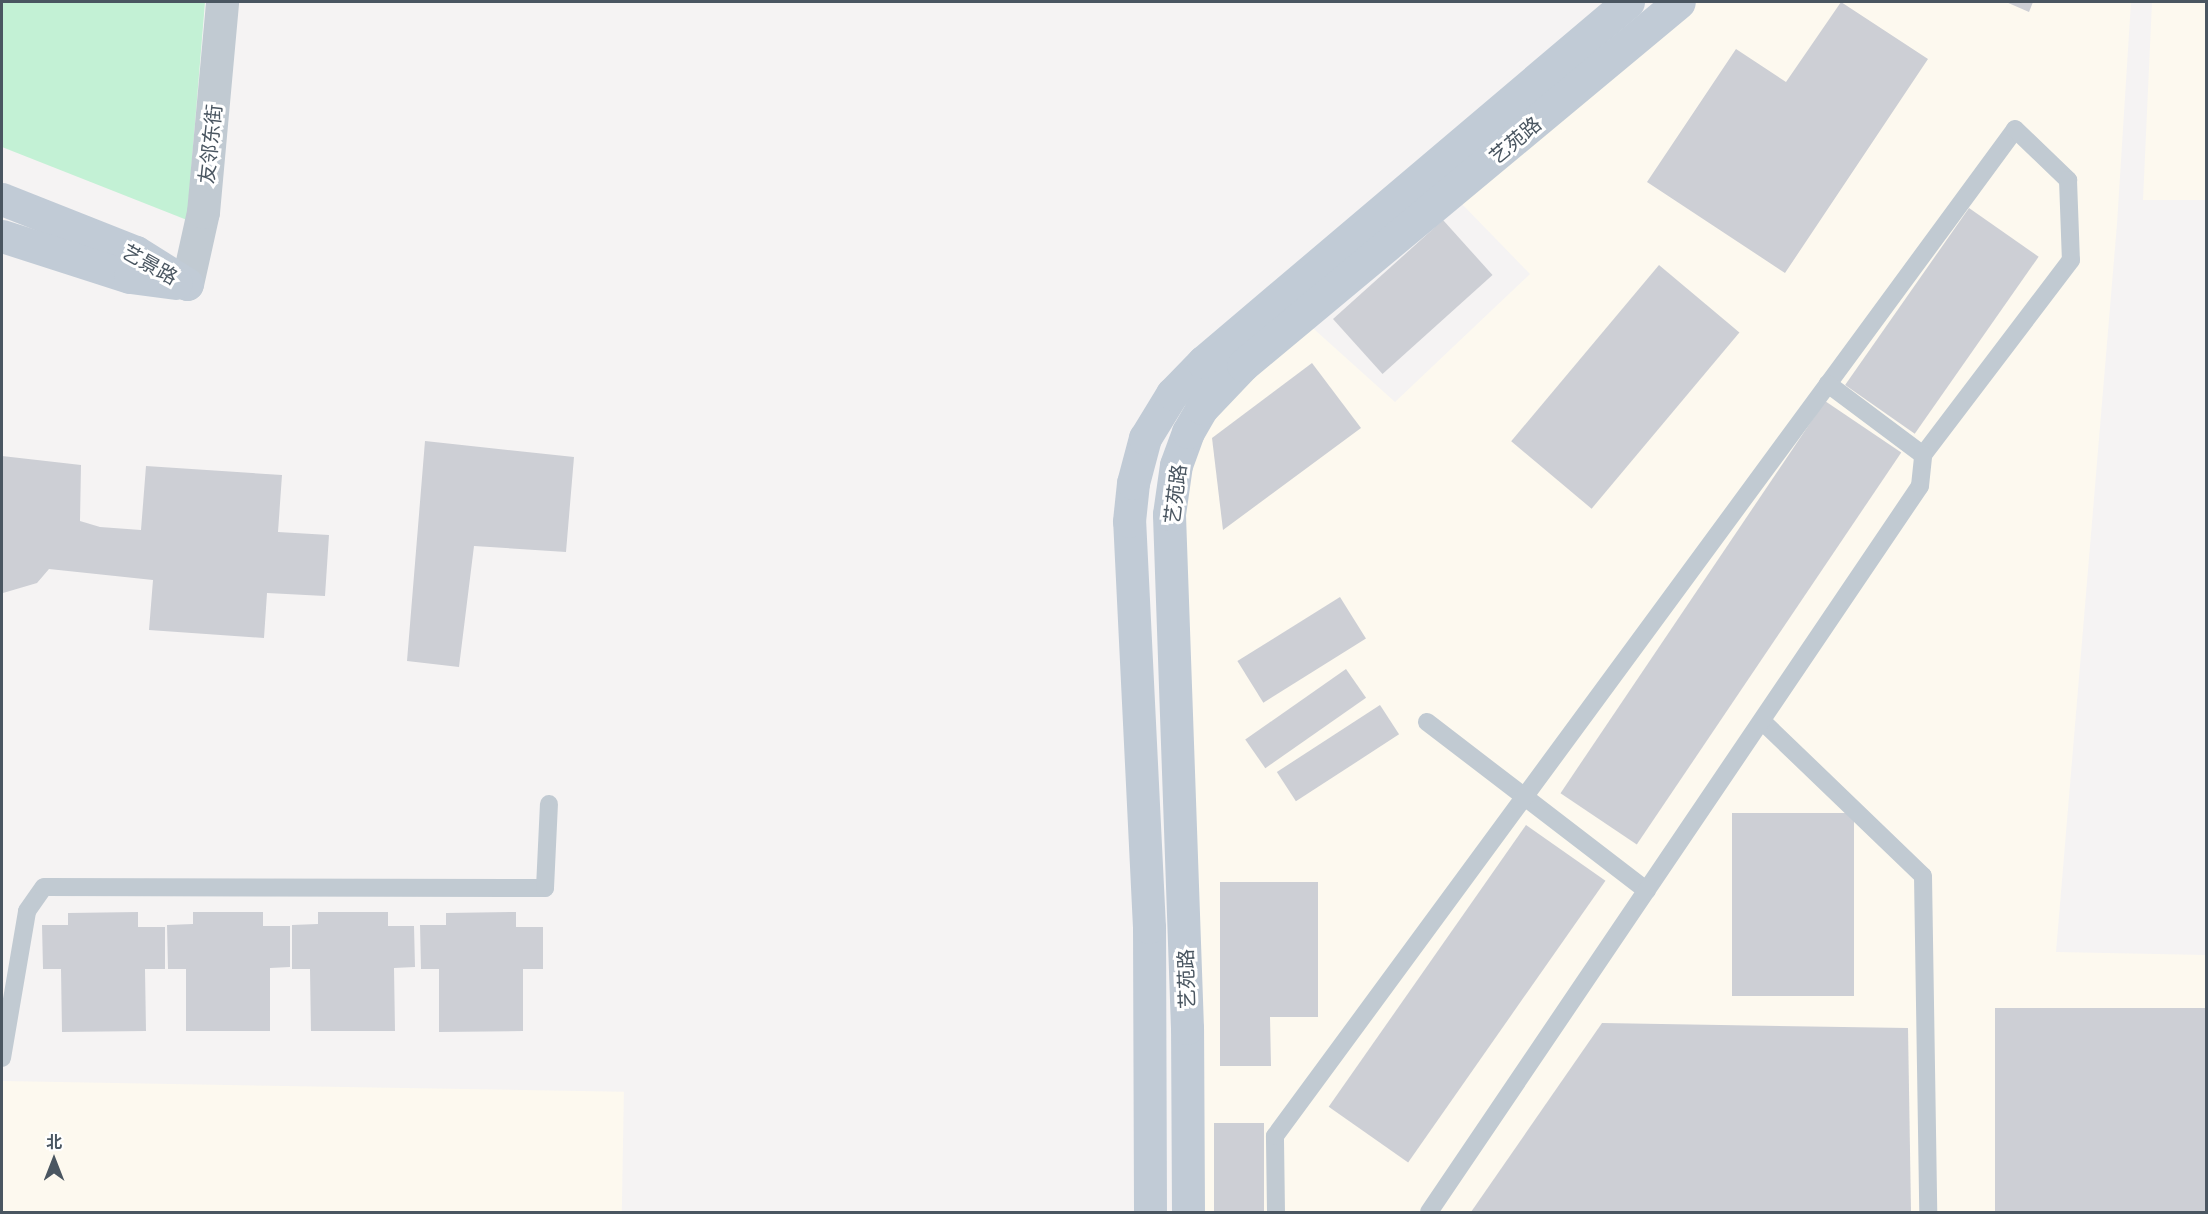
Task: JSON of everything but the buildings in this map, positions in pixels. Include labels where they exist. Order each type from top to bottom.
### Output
[{"type":"street","name":"友邻东街","points":[[187,284],[203,212],[222,2]]},
{"type":"street","name":"艺苑路","points":[[1150,1212],[1149,927],[1129,521],[1133,483],[1145,438],[1172,394],[1203,362],[1628,2]]},
{"type":"street","name":"艺苑路","points":[[1188,1212],[1186,1005],[1169,514],[1176,465],[1188,432],[1202,408],[1243,365],[1679,2]]},
{"type":"street","name":"艺景路","points":[[2,200],[136,252],[187,284]]},
{"type":"street","name":"艺景路","points":[[2,236],[130,277],[187,284]]},
{"type":"lane","points":[[1276,1212],[1275,1136],[2015,129],[2068,180],[2071,260],[1923,455],[1920,486],[1429,1212]]},
{"type":"lane","points":[[1828,384],[1923,455]]},
{"type":"lane","points":[[1762,720],[1923,876],[1928,1212]]},
{"type":"lane","points":[[1426,722],[1647,891]]},
{"type":"lane","points":[[2,1058],[27,911],[44,887],[545,888],[549,804]]},
{"type":"shaded area","points":[[1691,2],[2131,2],[2117,224],[2056,952],[2206,955],[2206,1212],[1198,1212],[1177,519],[1194,431],[1305,321],[1395,402],[1530,274],[1459,201]]},
{"type":"shaded area","points":[[2152,2],[2206,2],[2206,200],[2143,200]]},
{"type":"shaded area","points":[[2,1081],[624,1092],[622,1212],[2,1212]]},
{"type":"green space","points":[[2,2],[205,2],[187,220],[2,147]]}]
